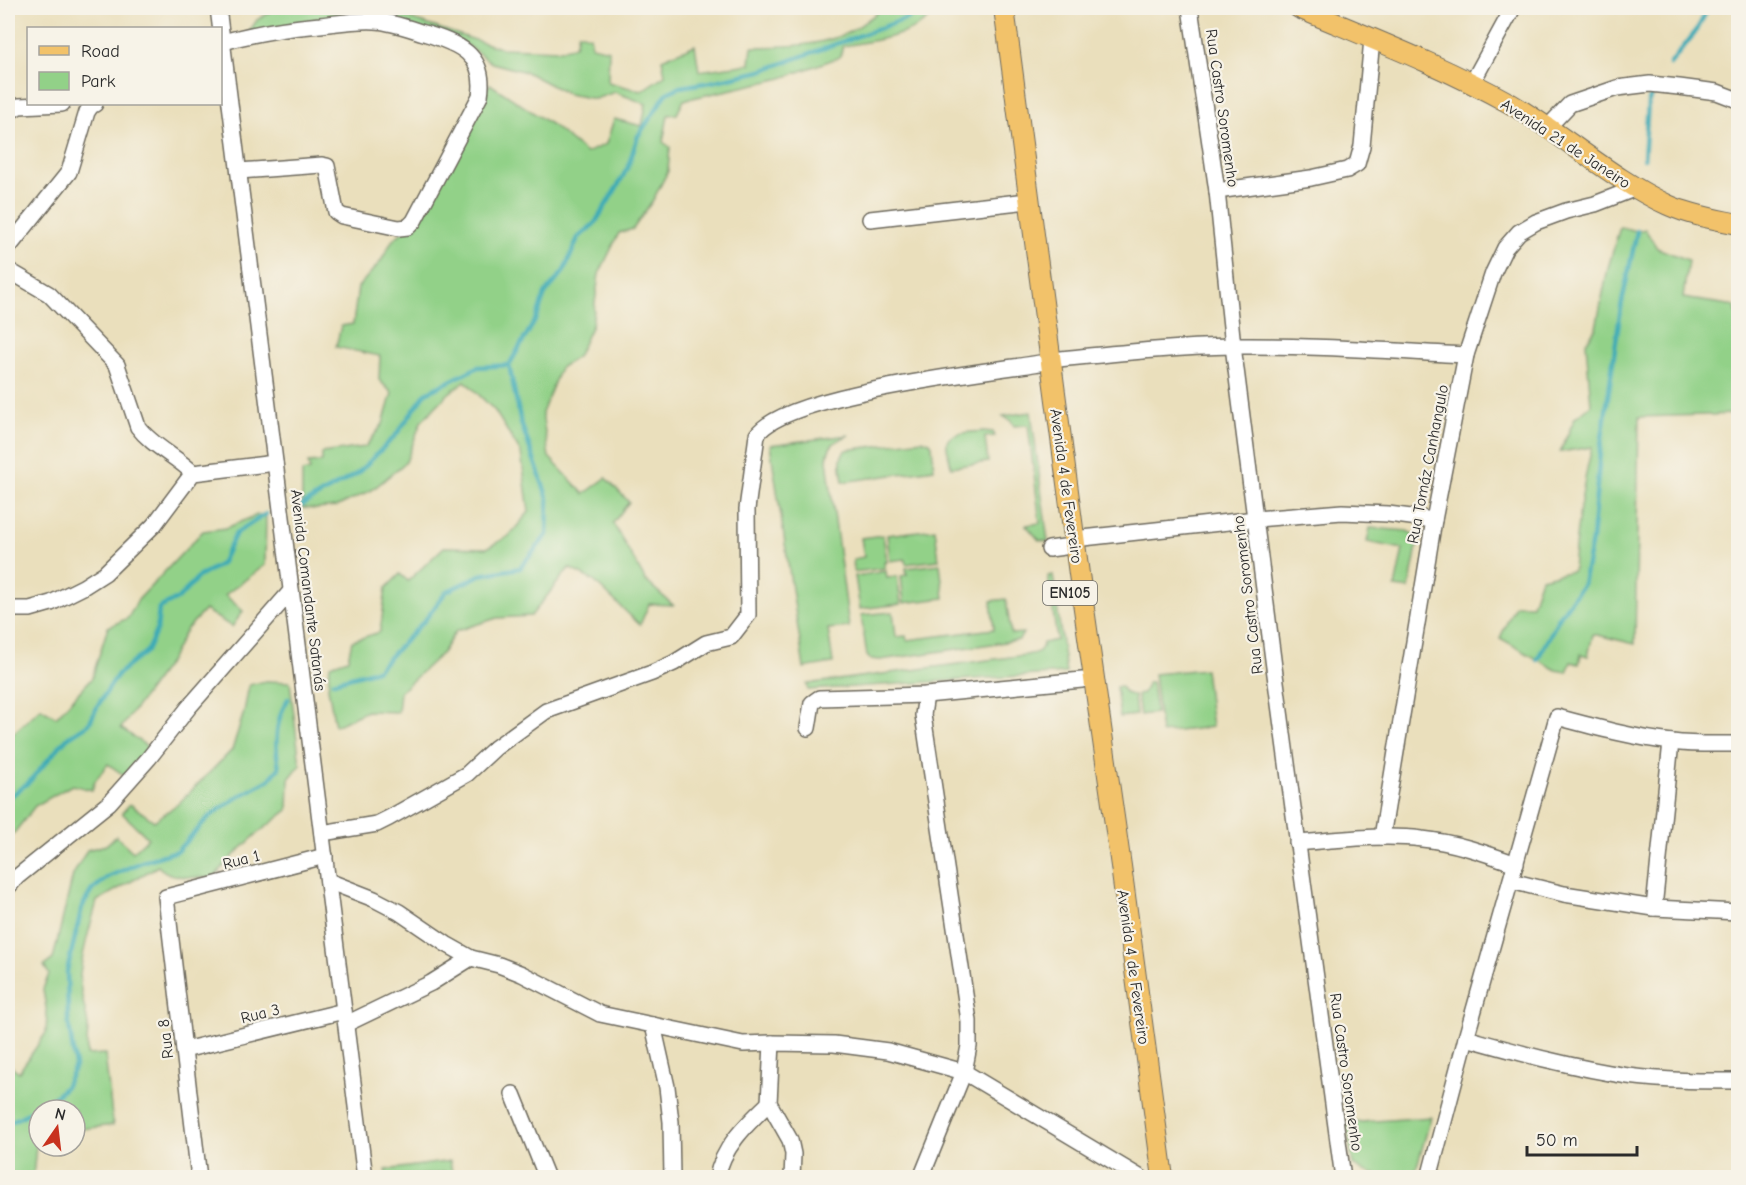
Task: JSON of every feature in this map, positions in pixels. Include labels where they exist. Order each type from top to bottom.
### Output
[{"type":"main road","name":"Avenida 4 de Fevereiro","points":[[993,8],[1018,202],[1045,362]]},
{"type":"main road","name":"Avenida 4 de Fevereiro","points":[[1004,8],[1045,362],[1062,545],[1149,1178]]},
{"type":"main road","name":"Avenida 21 de Janeiro","points":[[1299,8],[1472,83],[1548,127],[1636,188],[1669,206],[1701,217],[1738,224]]},
{"type":"main road","name":"Avenida 4 de Fevereiro","points":[[1062,545],[1163,1178]]},
{"type":"street","name":"Avenida Comandante Satanás","points":[[218,8],[220,27]]},
{"type":"street","name":"Rua Castro Soromenho","points":[[1190,8],[1217,191],[1233,346],[1343,1178]]},
{"type":"street","points":[[1472,83],[1514,8]]},
{"type":"street","points":[[222,42],[274,30],[376,21],[404,26],[460,46],[477,64],[482,84],[480,96],[414,221],[408,227],[399,228],[342,216],[336,212],[327,166],[239,171]]},
{"type":"street","points":[[1217,191],[1311,177],[1347,170],[1357,164],[1362,146],[1372,39]]},
{"type":"street","name":"Avenida Comandante Satanás","points":[[222,49],[365,1178]]},
{"type":"street","points":[[1548,127],[1570,104],[1596,94],[1632,86],[1650,84],[1717,92],[1738,100]]},
{"type":"street","points":[[8,113],[19,106],[40,105]]},
{"type":"street","points":[[8,248],[69,172],[87,112],[93,105]]},
{"type":"street","name":"Rua Tomáz Canhangulo","points":[[1382,837],[1434,520],[1466,356],[1493,273],[1505,248],[1518,232],[1536,222],[1595,204],[1636,188]]},
{"type":"street","points":[[870,219],[1018,202]]},
{"type":"street","points":[[8,270],[49,294],[117,365],[138,426],[144,434],[193,473]]},
{"type":"street","points":[[322,833],[377,824],[467,774],[495,748],[546,711],[652,673],[674,663],[706,643],[731,637],[748,615],[747,509],[757,435],[763,427],[798,409],[840,397],[913,383],[1045,362],[1134,352],[1233,346],[1349,349],[1466,356]]},
{"type":"street","points":[[8,609],[30,609],[51,603],[105,573],[154,525],[193,473],[275,463]]},
{"type":"street","points":[[1062,545],[1256,519],[1342,512],[1388,514],[1434,520]]},
{"type":"street","points":[[8,887],[109,803],[149,758],[189,707],[291,591]]},
{"type":"street","points":[[808,728],[812,703],[819,698],[926,695],[1082,680]]},
{"type":"street","points":[[921,1178],[964,1072],[969,1046],[969,1021],[923,715],[926,695]]},
{"type":"street","points":[[1429,1178],[1466,1038],[1557,717],[1671,742],[1700,745],[1738,744]]},
{"type":"street","points":[[1654,908],[1671,742]]},
{"type":"street","points":[[1297,843],[1382,837],[1422,839],[1474,849],[1516,864]]},
{"type":"street","name":"Rua 1","points":[[166,897],[325,856]]},
{"type":"street","points":[[328,880],[399,912],[471,958],[522,974],[600,1014],[743,1044],[834,1044],[888,1051],[964,1072],[1142,1178]]},
{"type":"street","points":[[1511,881],[1564,894],[1654,908],[1738,912]]},
{"type":"street","name":"Rua 8","points":[[166,897],[199,1178]]},
{"type":"street","name":"Rua 3","points":[[184,1050],[345,1017],[431,983],[471,958]]},
{"type":"street","points":[[653,1025],[667,1087],[671,1122],[672,1178]]},
{"type":"street","points":[[1466,1038],[1524,1055],[1607,1072],[1685,1081],[1738,1081]]},
{"type":"street","points":[[772,1043],[769,1103],[790,1140],[793,1154],[792,1178]]},
{"type":"street","points":[[513,1094],[547,1178]]},
{"type":"street","points":[[717,1178],[726,1151],[747,1123],[769,1103]]},
{"type":"green space","points":[[277,8],[385,11],[500,48],[560,50],[575,46],[578,33],[590,36],[592,46],[609,50],[608,82],[641,91],[665,75],[662,59],[695,45],[699,71],[750,64],[752,47],[796,45],[829,40],[846,34],[883,8],[937,8],[920,25],[908,31],[882,39],[843,46],[840,57],[782,78],[684,100],[677,114],[668,115],[663,142],[670,147],[668,171],[653,200],[633,229],[619,233],[599,274],[592,325],[577,357],[560,368],[542,413],[549,457],[584,494],[606,478],[629,502],[613,523],[646,581],[673,605],[649,604],[640,625],[594,581],[569,568],[531,616],[497,618],[456,631],[442,653],[400,692],[398,712],[367,711],[335,726],[328,688],[330,665],[348,659],[352,641],[380,632],[386,588],[400,574],[408,581],[444,547],[487,548],[509,536],[529,512],[521,453],[495,411],[465,381],[448,394],[421,422],[406,462],[372,490],[336,507],[302,508],[302,472],[310,470],[308,463],[322,462],[322,453],[365,447],[383,424],[392,393],[379,380],[380,356],[336,347],[341,326],[353,324],[358,287],[381,261],[392,241],[408,227],[480,96],[490,84],[552,125],[586,153],[606,144],[614,119],[642,126],[646,104],[615,92],[595,99],[568,94],[526,72],[492,63],[467,45],[376,21],[246,36],[257,20]]},
{"type":"green space","points":[[1620,227],[1637,231],[1645,229],[1657,248],[1688,260],[1683,298],[1735,306],[1738,323],[1738,414],[1639,417],[1635,644],[1593,634],[1588,656],[1581,654],[1579,664],[1571,662],[1567,672],[1556,670],[1500,638],[1515,605],[1532,605],[1541,578],[1573,571],[1580,508],[1592,447],[1560,452],[1575,418],[1591,405],[1586,343],[1596,328],[1608,268]]},
{"type":"green space","points":[[1031,412],[1048,542],[1039,540],[1026,525],[1040,523],[1028,425],[1014,426],[1003,416]]},
{"type":"green space","points":[[993,432],[995,436],[985,437],[988,462],[951,467],[947,448],[949,439],[962,433]]},
{"type":"green space","points":[[849,435],[833,444],[827,460],[849,627],[828,629],[833,663],[804,668],[770,445]]},
{"type":"green space","points":[[922,440],[932,445],[934,469],[843,482],[841,461],[846,450]]},
{"type":"green space","points":[[266,514],[265,565],[225,595],[243,611],[232,627],[205,610],[186,630],[169,662],[121,728],[148,747],[125,776],[108,764],[95,781],[92,790],[72,785],[35,806],[15,832],[8,837],[8,738],[41,708],[56,717],[92,678],[108,627],[128,618],[138,600],[203,531],[226,528],[257,515]]},
{"type":"green space","points":[[1370,528],[1407,531],[1417,536],[1409,589],[1395,587],[1403,549],[1367,542]]},
{"type":"green space","points":[[935,529],[939,560],[906,564],[905,559],[890,561],[887,535]]},
{"type":"green space","points":[[883,535],[887,562],[884,562],[885,568],[854,572],[853,559],[864,557],[861,538]]},
{"type":"green space","points":[[940,564],[944,598],[904,603],[901,576],[907,575],[906,568]]},
{"type":"green space","points":[[886,571],[887,578],[897,576],[901,604],[860,609],[855,576]]},
{"type":"green space","points":[[1053,575],[1066,673],[808,690],[807,684],[1038,652],[1043,643],[1057,640],[1048,576]]},
{"type":"green space","points":[[1006,599],[1011,634],[1023,633],[1019,640],[880,660],[870,659],[867,656],[861,615],[893,612],[896,637],[906,636],[907,640],[994,629],[991,601]]},
{"type":"green space","points":[[1205,669],[1212,727],[1161,733],[1154,674]]},
{"type":"green space","points":[[266,681],[290,682],[300,765],[289,779],[288,810],[258,833],[213,878],[176,876],[158,866],[97,901],[83,956],[80,982],[88,1026],[87,1055],[105,1054],[113,1125],[87,1128],[87,1098],[27,1098],[27,1158],[35,1158],[33,1177],[8,1177],[8,1064],[19,1072],[46,1033],[47,1014],[43,989],[49,974],[44,966],[53,959],[73,875],[87,850],[106,845],[116,836],[133,852],[148,838],[122,813],[130,804],[154,821],[178,804],[232,750],[244,712],[249,685]]},
{"type":"green space","points":[[1152,682],[1156,713],[1140,715],[1137,695],[1143,693],[1148,683]]},
{"type":"green space","points":[[1120,686],[1126,693],[1134,696],[1136,715],[1120,717],[1116,687]]},
{"type":"green space","points":[[1431,1117],[1414,1177],[1382,1176],[1353,1165],[1347,1123]]},
{"type":"green space","points":[[450,1161],[453,1177],[446,1177],[445,1172],[409,1177],[387,1177],[386,1170]]},
{"type":"waterway","points":[[333,682],[377,670],[425,620],[446,592],[480,575],[520,568],[547,535],[548,499],[521,423],[509,365],[536,319],[545,294],[564,271],[578,238],[595,223],[617,187],[628,167],[638,136],[667,93],[680,87],[761,71],[908,18],[916,8]]},
{"type":"waterway","points":[[1670,64],[1697,30],[1708,8]]},
{"type":"waterway","points":[[1644,159],[1648,103],[1654,89]]},
{"type":"waterway","points":[[1537,660],[1560,616],[1583,584],[1592,540],[1600,452],[1621,307],[1637,231]]},
{"type":"waterway","points":[[302,505],[358,473],[396,435],[426,393],[478,367],[509,365]]},
{"type":"waterway","points":[[8,798],[29,782],[67,738],[89,724],[118,674],[147,651],[157,629],[159,608],[179,598],[198,577],[221,564],[236,533],[266,514]]},
{"type":"waterway","points":[[8,1123],[47,1104],[65,1087],[75,1066],[68,1018],[67,971],[82,907],[92,890],[108,877],[144,861],[177,851],[209,817],[236,798],[269,780],[279,768],[276,750],[278,723],[288,699]]}]
